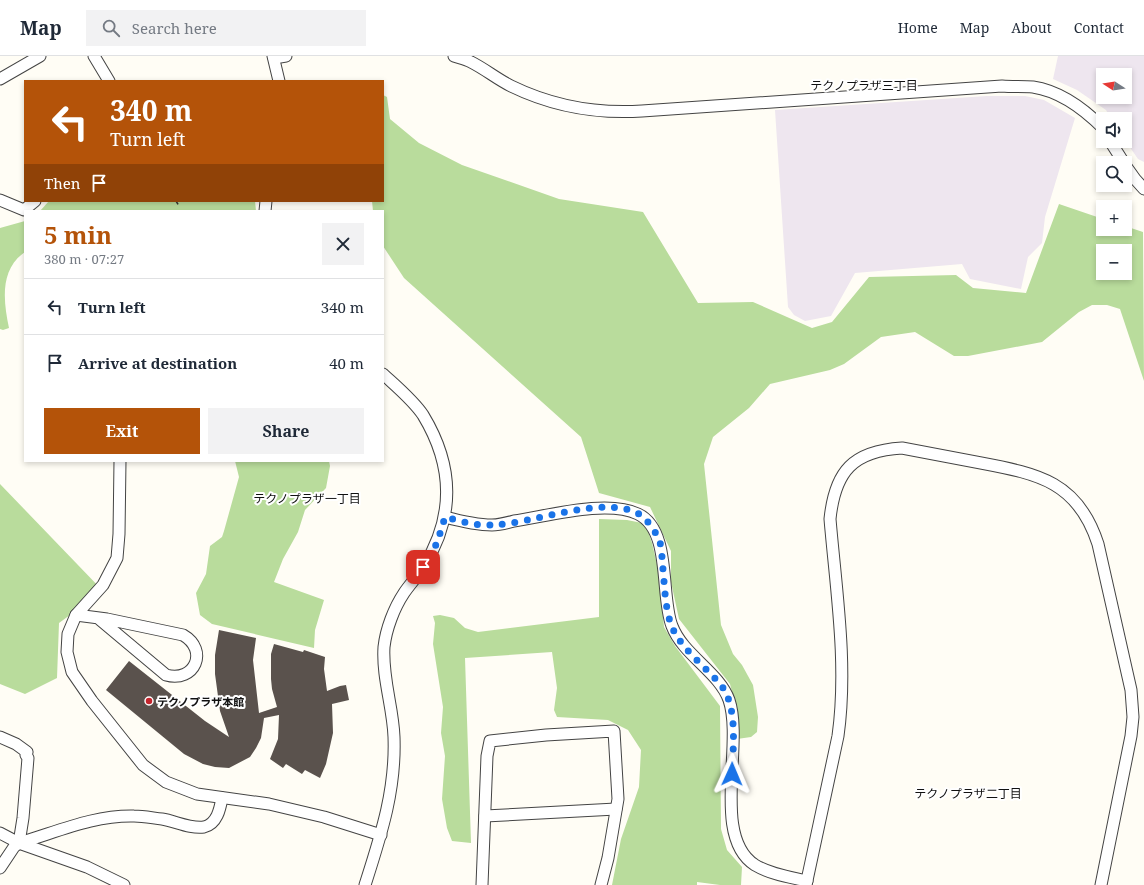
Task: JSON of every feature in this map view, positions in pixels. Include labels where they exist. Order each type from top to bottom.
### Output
[{"type":"street","points":[[0,79],[40,56]]},
{"type":"street","points":[[94,56],[108,80]]},
{"type":"street","points":[[279,80],[273,57],[286,56]]},
{"type":"street","points":[[454,56],[471,62],[510,86],[542,99],[592,111],[650,111],[1002,86],[1034,87],[1059,96],[1096,122]]},
{"type":"street","points":[[1132,175],[1144,189]]},
{"type":"street","points":[[0,200],[24,210],[34,202]]},
{"type":"street","points":[[365,885],[389,804],[393,776],[394,736],[385,678],[384,646],[392,618],[404,594],[423,567],[437,543],[445,517],[448,488],[443,456],[423,414],[384,375]]},
{"type":"street","points":[[445,517],[472,524],[493,525],[598,508],[621,508],[639,514],[650,525],[660,544],[668,608],[672,627],[695,658],[721,686],[729,700],[732,722],[731,821],[736,843],[744,856],[755,865],[771,872],[807,883],[838,736],[841,713],[842,663],[830,519],[832,498],[839,480],[852,465],[866,455],[884,449],[902,448],[1024,471],[1044,478],[1062,489],[1079,506],[1092,525],[1098,544],[1131,690],[1133,717],[1131,736],[1102,885]]},
{"type":"street","points":[[120,462],[119,534],[117,558],[103,585],[76,616],[68,634],[67,652],[72,672],[92,701],[143,765],[166,782],[197,794],[276,805],[324,817],[381,835]]},
{"type":"street","points":[[76,616],[98,618],[183,635],[190,639],[194,644],[196,650],[195,664],[191,670],[180,676],[166,675],[98,618]]},
{"type":"street","points":[[482,885],[487,756],[490,741],[546,735],[614,731],[617,775],[616,809],[608,858],[601,885]]},
{"type":"street","points":[[0,737],[16,744],[27,752],[28,758],[23,818],[19,843]]},
{"type":"street","points":[[0,868],[14,847],[19,843],[78,824],[106,818],[134,816],[162,819],[194,827],[205,827],[213,822],[219,811],[222,798]]},
{"type":"street","points":[[485,816],[616,809]]},
{"type":"street","points":[[0,834],[19,843],[87,867],[124,885]]},
{"type":"path","points":[[177,202],[179,206]]},
{"type":"shaded area","points":[[1058,56],[1144,56],[1144,162],[1138,159],[1130,148],[1132,148],[1132,112],[1107,112],[1097,104],[1132,104],[1132,68],[1096,68],[1096,103],[1077,90],[1053,79]]},
{"type":"shaded area","points":[[987,96],[1025,96],[1044,100],[1075,118],[1045,217],[1042,243],[1028,257],[1021,289],[970,279],[962,264],[855,273],[831,316],[805,321],[794,315],[788,307],[775,110]]},
{"type":"green space","points":[[384,96],[387,97],[390,119],[419,143],[462,165],[559,199],[643,212],[698,303],[753,302],[812,328],[832,322],[869,277],[956,275],[973,288],[1026,293],[1059,204],[1096,217],[1096,236],[1132,236],[1132,228],[1143,232],[1144,381],[1120,309],[1107,305],[1092,305],[1079,312],[1042,342],[968,356],[954,356],[915,332],[881,337],[844,364],[830,370],[770,384],[749,408],[713,437],[704,464],[721,625],[733,654],[742,665],[753,685],[758,717],[757,732],[751,737],[737,739],[735,704],[730,684],[679,619],[671,582],[671,551],[650,507],[599,493],[581,437],[404,278],[384,248],[384,210],[373,210],[372,202],[384,202]]},
{"type":"green space","points":[[48,202],[255,202],[256,210],[41,210]]},
{"type":"green space","points":[[24,221],[24,253],[11,267],[5,286],[5,307],[9,328],[3,330],[0,329],[0,228]]},
{"type":"green space","points":[[235,462],[329,462],[330,466],[326,488],[305,510],[298,532],[283,559],[274,582],[324,600],[315,630],[314,648],[212,624],[200,615],[196,593],[206,574],[210,546],[222,537],[239,477]]},
{"type":"green space","points":[[0,484],[103,591],[59,623],[57,678],[25,694],[0,684]]},
{"type":"green space","points":[[599,519],[627,520],[642,523],[647,528],[659,573],[664,627],[675,646],[720,706],[721,829],[727,850],[742,867],[741,885],[720,885],[697,882],[697,885],[612,885],[621,839],[639,787],[641,750],[628,730],[608,720],[557,717],[554,710],[557,688],[552,652],[465,658],[471,843],[452,841],[447,828],[442,799],[445,756],[441,733],[443,707],[433,644],[435,623],[433,616],[440,615],[454,618],[465,628],[478,632],[599,617]]},
{"type":"building","points":[[219,630],[256,638],[253,660],[259,713],[277,707],[271,679],[271,654],[274,644],[303,652],[304,650],[325,657],[324,669],[327,691],[346,685],[349,700],[332,704],[333,733],[326,764],[320,778],[305,770],[302,774],[286,764],[283,768],[270,759],[278,739],[279,715],[264,718],[261,738],[250,757],[229,768],[215,767],[203,764],[184,754],[106,690],[129,661],[205,721],[229,737],[220,711],[215,674],[215,655]]},
{"type":"place","name":"テクノプラザ本館","points":[[149,701]]},
{"type":"district","name":"テクノプラザ三丁目","points":[[864,85]]},
{"type":"district","name":"テクノプラザ一丁目","points":[[307,498]]},
{"type":"district","name":"テクノプラザ二丁目","points":[[968,793]]},
{"type":"route","points":[[423,567],[437,543],[445,517],[472,524],[493,525],[598,508],[621,508],[639,514],[650,525],[660,544],[668,608],[672,627],[682,643],[721,686],[729,700],[733,742],[732,774]]}]
